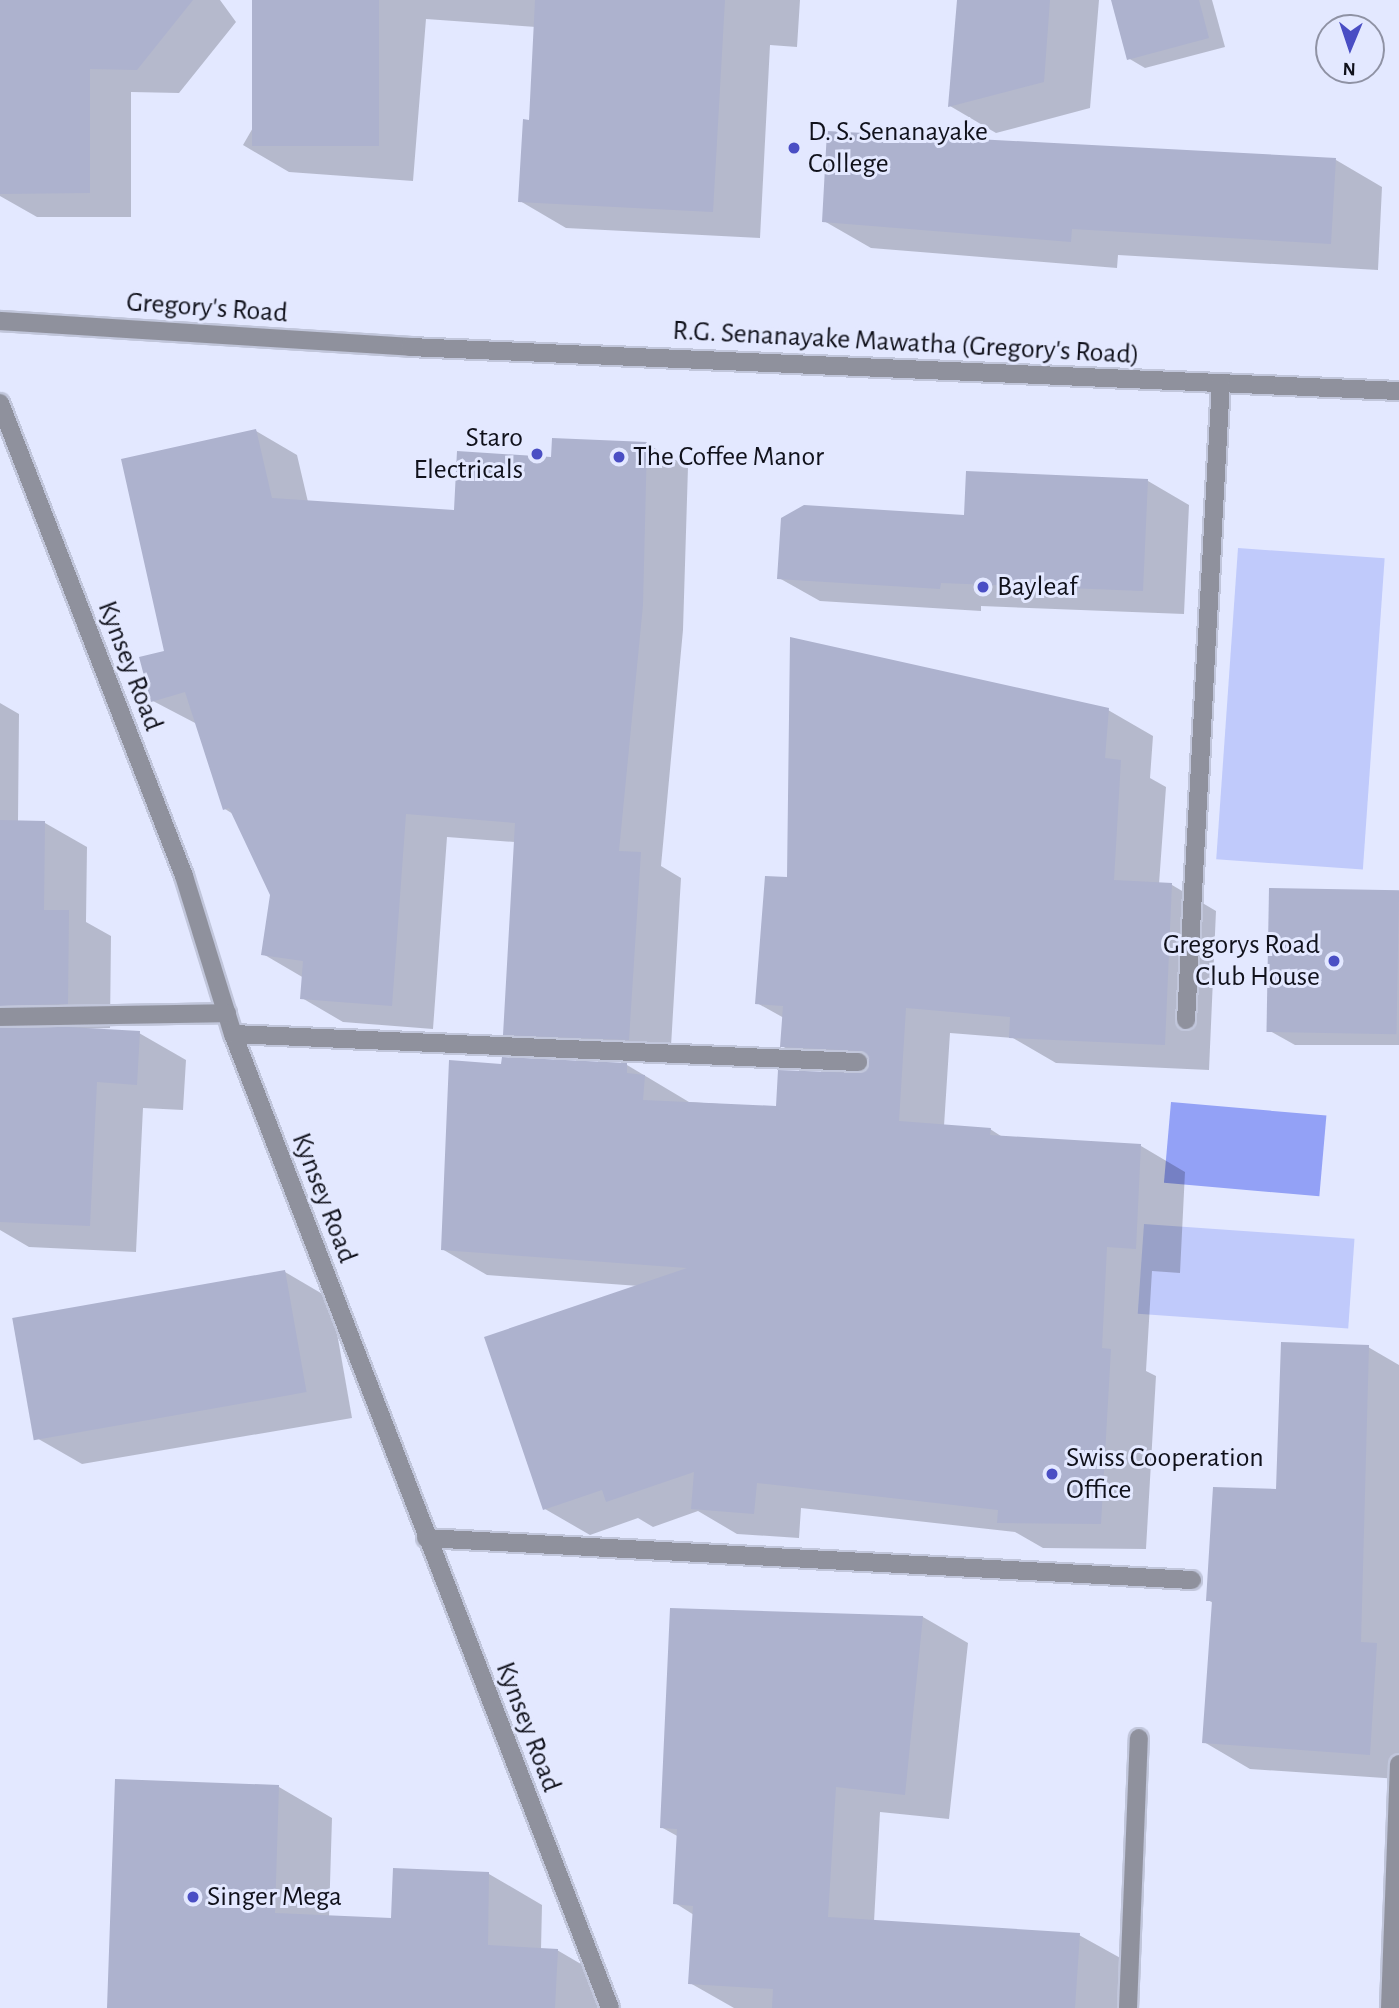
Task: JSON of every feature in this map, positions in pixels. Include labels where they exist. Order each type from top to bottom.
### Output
[{"type":"street","name":"Gregory's Road","points":[[0,321],[410,347]]},
{"type":"street","name":"R.G. Senanayake Mawatha (Gregory's Road)","points":[[410,347],[1399,391]]},
{"type":"street","points":[[1186,1020],[1221,383]]},
{"type":"street","name":"Kynsey Road","points":[[0,404],[184,876],[233,1034],[610,2008]]},
{"type":"street","points":[[0,1017],[227,1013]]},
{"type":"street","points":[[233,1034],[858,1062]]},
{"type":"street","points":[[426,1538],[1192,1580]]},
{"type":"street","points":[[1128,2008],[1139,1738]]},
{"type":"street","points":[[1390,2008],[1399,1764]]},
{"type":"shaded area","points":[[1238,548],[1385,558],[1363,869],[1216,859]]},
{"type":"shaded area","points":[[1144,1224],[1354,1239],[1348,1328],[1138,1314]]},
{"type":"water","points":[[1171,1102],[1326,1116],[1319,1196],[1164,1183]]},
{"type":"building","points":[[0,0],[193,0],[137,70],[90,69],[90,193],[0,194]]},
{"type":"building","points":[[252,0],[379,0],[379,146],[252,146]]},
{"type":"building","points":[[535,0],[725,0],[713,212],[518,202],[523,119],[529,120]]},
{"type":"building","points":[[957,0],[1050,0],[1044,82],[948,107]]},
{"type":"building","points":[[1111,0],[1199,0],[1209,38],[1127,60]]},
{"type":"building","points":[[827,131],[1336,158],[1331,244],[1072,229],[1071,242],[822,222]]},
{"type":"building","points":[[256,429],[272,498],[454,510],[457,451],[551,457],[552,438],[647,442],[643,605],[619,851],[641,852],[629,1040],[503,1035],[515,823],[406,814],[392,1006],[300,999],[303,961],[261,955],[270,895],[229,808],[223,810],[185,692],[151,702],[139,657],[164,651],[121,459]]},
{"type":"building","points":[[966,471],[1148,479],[1143,591],[941,583],[940,589],[777,579],[781,518],[804,505],[964,515]]},
{"type":"building","points":[[790,637],[1109,708],[1105,758],[1121,760],[1114,880],[1172,883],[1165,1045],[1009,1038],[1010,1017],[906,1008],[899,1121],[991,1128],[990,1135],[1141,1144],[1136,1249],[1107,1247],[1102,1348],[1111,1349],[1101,1524],[997,1523],[998,1510],[757,1483],[754,1514],[691,1509],[694,1472],[606,1502],[602,1490],[543,1510],[484,1337],[687,1268],[441,1250],[449,1060],[501,1064],[502,1057],[627,1063],[627,1073],[645,1075],[643,1100],[776,1106],[778,1070],[857,1073],[868,1068],[868,1057],[859,1051],[780,1047],[783,1006],[755,1004],[765,876],[787,877]]},
{"type":"building","points":[[0,820],[45,821],[44,910],[69,910],[68,1004],[0,1006]]},
{"type":"building","name":"Gregorys Road Club House","points":[[1269,888],[1399,890],[1396,1034],[1266,1032]]},
{"type":"building","points":[[68,1027],[140,1031],[137,1085],[97,1082],[90,1226],[0,1222],[0,1028]]},
{"type":"building","points":[[285,1270],[307,1392],[34,1440],[12,1318]]},
{"type":"building","points":[[1281,1342],[1369,1345],[1361,1642],[1377,1643],[1370,1755],[1202,1743],[1212,1601],[1206,1601],[1213,1487],[1276,1489]]},
{"type":"building","points":[[670,1608],[923,1616],[905,1795],[836,1787],[828,1917],[1080,1933],[1075,2008],[772,2008],[773,1989],[688,1984],[693,1906],[673,1904],[677,1829],[660,1828]]},
{"type":"building","points":[[115,1779],[279,1785],[275,1913],[391,1918],[393,1868],[489,1872],[488,1945],[558,1949],[555,2008],[107,2008]]},
{"type":"place","name":"D. S. Senanayake College","points":[[794,148]]},
{"type":"place","name":"Staro Electricals","points":[[537,454]]},
{"type":"place","name":"The Coffee Manor","points":[[619,457]]},
{"type":"place","name":"Bayleaf","points":[[983,587]]},
{"type":"place","name":"Gregorys Road Club House","points":[[1334,961]]},
{"type":"place","name":"Swiss Cooperation Office","points":[[1052,1474]]},
{"type":"place","name":"Singer Mega","points":[[193,1897]]}]
